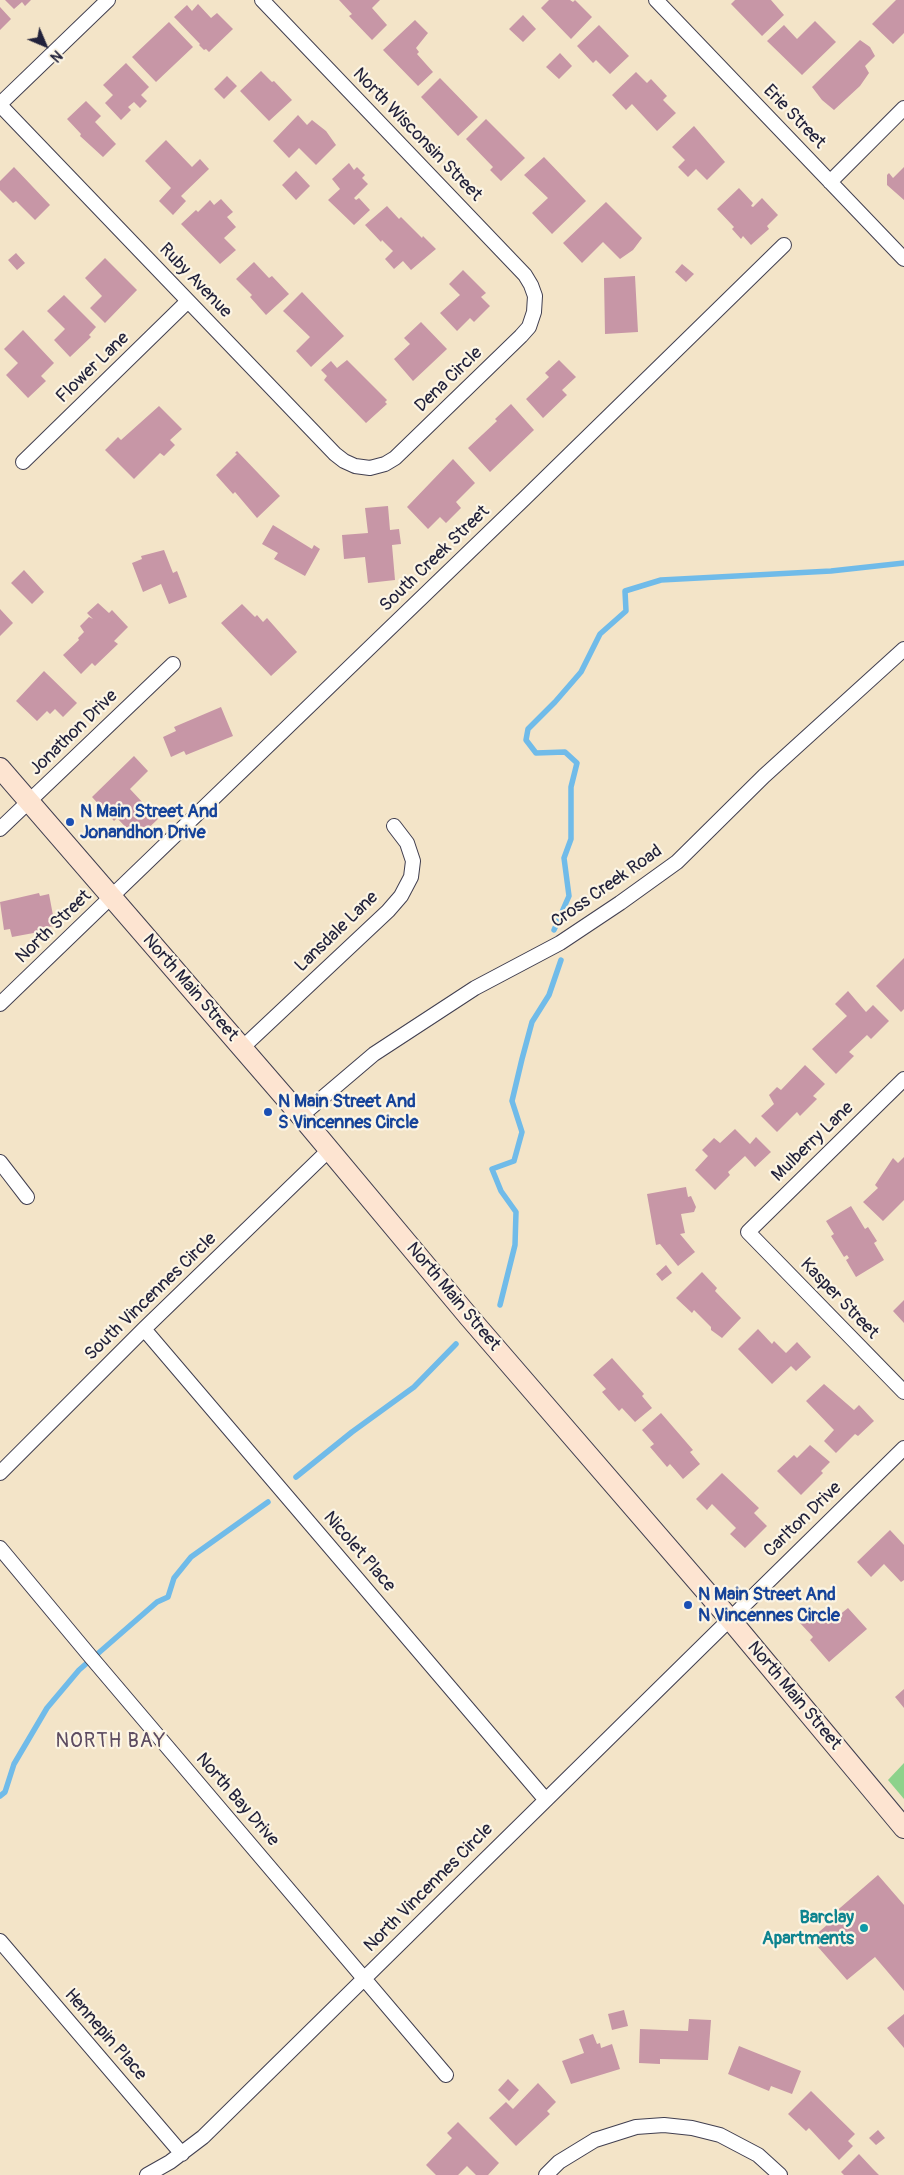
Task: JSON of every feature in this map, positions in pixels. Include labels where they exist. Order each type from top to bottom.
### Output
[{"type":"main road","name":"North Main Street","points":[[0,768],[301,1116],[469,1317],[729,1618],[904,1828]]},
{"type":"street","points":[[0,105],[108,0]]},
{"type":"street","name":"North Wisconsin Street","points":[[262,0],[525,275],[531,285],[534,302]]},
{"type":"street","name":"Erie Street","points":[[656,0],[904,259]]},
{"type":"street","name":"Ruby Avenue","points":[[0,105],[335,454],[355,466],[370,468]]},
{"type":"street","points":[[830,182],[904,108]]},
{"type":"street","name":"South Creek Street","points":[[112,898],[784,245]]},
{"type":"street","name":"Flower Lane","points":[[24,462],[188,302]]},
{"type":"street","name":"Dena Circle","points":[[370,468],[386,464],[396,458],[521,336],[531,319],[534,302]]},
{"type":"street","name":"Cross Creek Road","points":[[301,1116],[374,1054],[475,988],[560,943],[677,862],[764,776],[904,649]]},
{"type":"street","name":"Jonathon Drive","points":[[0,828],[173,664]]},
{"type":"street","name":"Lansdale Lane","points":[[242,1048],[401,896],[410,877],[413,861],[407,843],[394,826]]},
{"type":"street","name":"North Street","points":[[0,1004],[112,898]]},
{"type":"street","name":"Mulberry Lane","points":[[748,1232],[904,1079]]},
{"type":"street","name":"South Vincennes Circle","points":[[0,1473],[144,1329],[329,1150]]},
{"type":"street","points":[[0,1162],[27,1196]]},
{"type":"street","name":"Kasper Street","points":[[748,1232],[904,1392]]},
{"type":"street","name":"Nicolet Place","points":[[144,1329],[545,1799]]},
{"type":"street","name":"Carlton Drive","points":[[729,1618],[904,1448]]},
{"type":"street","name":"North Bay Drive","points":[[0,1548],[446,2075]]},
{"type":"street","name":"North Vincennes Circle","points":[[147,2175],[182,2154],[203,2137],[729,1618]]},
{"type":"street","name":"Hennepin Place","points":[[0,1941],[182,2154]]},
{"type":"street","points":[[546,2175],[559,2162],[595,2140],[622,2130],[664,2125],[692,2128],[720,2135],[758,2155],[780,2175]]},
{"type":"green space","points":[[904,1763],[904,1799],[888,1780]]},
{"type":"building","points":[[5,0],[31,0],[25,6],[22,2],[14,9]]},
{"type":"building","points":[[339,0],[380,0],[372,8],[387,25],[372,40],[349,16],[352,14]]},
{"type":"building","points":[[549,0],[570,0],[573,2],[575,0],[592,17],[571,39],[541,8]]},
{"type":"building","points":[[735,0],[771,0],[784,15],[762,36],[731,4]]},
{"type":"building","points":[[896,0],[904,0],[904,33],[893,44],[872,24]]},
{"type":"building","points":[[198,4],[211,18],[217,13],[233,29],[209,52],[199,45],[174,17],[187,5],[192,11]]},
{"type":"building","points":[[0,7],[11,19],[0,30]]},
{"type":"building","points":[[523,15],[536,29],[523,42],[509,29]]},
{"type":"building","points":[[415,20],[428,33],[416,48],[419,52],[417,54],[433,72],[418,86],[383,50]]},
{"type":"building","points":[[815,21],[836,42],[802,75],[767,41],[784,25],[797,39]]},
{"type":"building","points":[[169,22],[193,47],[156,82],[132,57]]},
{"type":"building","points":[[599,25],[629,56],[610,74],[596,60],[593,63],[577,46]]},
{"type":"building","points":[[860,40],[870,47],[875,56],[865,66],[869,73],[860,86],[834,110],[822,100],[812,87]]},
{"type":"building","points":[[560,53],[572,66],[559,79],[546,67]]},
{"type":"building","points":[[126,63],[149,87],[141,95],[147,101],[140,108],[134,102],[128,107],[131,110],[121,120],[105,103],[113,95],[103,85]]},
{"type":"building","points":[[261,71],[272,82],[274,81],[292,100],[269,121],[240,91]]},
{"type":"building","points":[[636,72],[647,83],[651,79],[667,96],[663,100],[676,113],[657,131],[632,104],[626,110],[612,95]]},
{"type":"building","points":[[227,76],[237,86],[224,99],[214,89]]},
{"type":"building","points":[[440,78],[478,117],[458,136],[421,97]]},
{"type":"building","points":[[86,101],[101,116],[95,122],[116,144],[103,157],[80,136],[81,134],[67,119]]},
{"type":"building","points":[[298,115],[307,125],[312,120],[326,131],[336,145],[316,165],[299,148],[289,158],[273,141]]},
{"type":"building","points":[[486,119],[525,158],[501,181],[490,170],[493,167],[466,139]]},
{"type":"building","points":[[694,126],[725,162],[707,180],[696,169],[688,177],[678,167],[685,160],[672,147]]},
{"type":"building","points":[[166,140],[192,167],[200,159],[209,169],[181,196],[186,201],[173,215],[159,201],[171,188],[145,161]]},
{"type":"building","points":[[544,157],[586,201],[552,234],[532,213],[548,198],[524,175]]},
{"type":"building","points":[[349,163],[354,170],[357,167],[365,175],[362,178],[368,184],[354,198],[356,200],[359,198],[370,210],[354,225],[328,200],[340,189],[332,179]]},
{"type":"building","points":[[14,167],[50,205],[35,220],[16,201],[13,203],[0,190],[0,181]]},
{"type":"building","points":[[904,167],[904,200],[887,185],[887,175],[889,173],[893,178]]},
{"type":"building","points":[[296,171],[310,186],[296,200],[282,185]]},
{"type":"building","points":[[739,188],[753,203],[751,206],[753,207],[762,198],[778,215],[767,226],[769,229],[751,245],[743,236],[741,239],[732,229],[734,227],[717,209]]},
{"type":"building","points":[[221,199],[233,212],[227,217],[236,227],[224,238],[236,250],[220,264],[181,224],[196,210],[198,212],[210,200],[214,205]]},
{"type":"building","points":[[606,202],[642,238],[633,250],[620,259],[603,242],[582,263],[563,243]]},
{"type":"building","points":[[387,206],[399,219],[401,217],[436,249],[411,270],[403,261],[394,269],[385,259],[393,251],[382,240],[381,242],[365,225]]},
{"type":"building","points":[[16,253],[25,263],[17,270],[8,260]]},
{"type":"building","points":[[105,258],[137,290],[105,323],[90,308],[102,296],[85,278]]},
{"type":"building","points":[[254,262],[269,278],[272,276],[289,294],[266,315],[250,297],[252,295],[236,279]]},
{"type":"building","points":[[682,264],[694,274],[686,282],[675,272]]},
{"type":"building","points":[[463,270],[486,293],[481,297],[490,306],[474,322],[470,318],[457,331],[440,313],[460,295],[449,284]]},
{"type":"building","points":[[635,276],[638,332],[605,334],[604,278]]},
{"type":"building","points":[[302,292],[344,336],[311,367],[296,351],[310,337],[283,311]]},
{"type":"building","points":[[64,295],[96,327],[89,335],[91,337],[70,357],[54,340],[65,329],[47,311]]},
{"type":"building","points":[[421,322],[447,349],[413,381],[394,359],[410,344],[404,338]]},
{"type":"building","points":[[23,330],[54,363],[41,376],[46,381],[28,398],[6,375],[18,363],[4,349]]},
{"type":"building","points":[[347,360],[387,400],[385,402],[387,404],[366,423],[324,380],[327,376],[321,370],[331,361],[337,368]]},
{"type":"building","points":[[559,360],[576,377],[562,390],[567,395],[543,418],[526,399],[549,377],[545,373]]},
{"type":"building","points":[[511,404],[534,430],[490,472],[468,448],[497,421],[495,419]]},
{"type":"building","points":[[159,406],[182,429],[170,440],[175,445],[164,456],[160,453],[134,479],[105,450],[118,437],[121,440]]},
{"type":"building","points":[[237,451],[280,496],[257,518],[235,492],[233,494],[216,475],[237,454],[235,453]]},
{"type":"building","points":[[453,459],[475,483],[456,502],[461,508],[446,523],[440,517],[428,529],[407,507]]},
{"type":"building","points":[[388,506],[390,530],[399,529],[401,544],[392,545],[395,580],[368,583],[365,557],[344,559],[342,535],[368,533],[365,508]]},
{"type":"building","points":[[273,525],[312,549],[314,545],[320,549],[305,576],[274,559],[278,553],[262,544]]},
{"type":"building","points":[[164,550],[173,573],[177,571],[187,597],[169,604],[161,584],[143,592],[132,563],[142,559],[141,556]]},
{"type":"building","points":[[24,570],[44,592],[32,604],[11,583]]},
{"type":"building","points":[[98,603],[109,613],[112,610],[128,627],[114,641],[118,644],[95,666],[92,663],[81,674],[63,655],[79,640],[78,638],[84,632],[80,626],[89,617],[93,619],[87,613]]},
{"type":"building","points":[[242,604],[263,622],[267,618],[297,652],[271,676],[221,623]]},
{"type":"building","points":[[0,609],[13,623],[0,636]]},
{"type":"building","points":[[44,671],[77,703],[63,717],[55,709],[50,714],[47,711],[37,721],[16,701]]},
{"type":"building","points":[[221,707],[233,736],[186,755],[184,751],[171,757],[163,737],[176,731],[174,727]]},
{"type":"building","points":[[134,756],[148,771],[130,789],[158,819],[137,839],[117,818],[114,821],[92,797]]},
{"type":"building","points":[[39,893],[40,896],[49,894],[55,926],[38,928],[39,932],[12,937],[10,929],[4,930],[0,902]]},
{"type":"building","points":[[904,958],[904,1009],[901,1012],[876,986]]},
{"type":"building","points":[[848,991],[866,1012],[873,1005],[889,1021],[871,1039],[867,1035],[849,1052],[854,1056],[836,1074],[812,1049],[847,1016],[835,1004]]},
{"type":"building","points":[[805,1065],[825,1084],[813,1096],[817,1099],[800,1116],[797,1112],[777,1132],[761,1116],[774,1104],[769,1095],[777,1087],[781,1090]]},
{"type":"building","points":[[735,1129],[750,1144],[756,1137],[771,1152],[755,1167],[745,1156],[728,1172],[730,1175],[715,1190],[695,1170],[708,1156],[702,1150],[714,1138],[720,1143]]},
{"type":"building","points":[[904,1157],[904,1200],[883,1221],[863,1202],[878,1188],[875,1185],[893,1158],[898,1163]]},
{"type":"building","points":[[686,1187],[688,1197],[691,1196],[696,1207],[694,1212],[681,1214],[685,1233],[680,1234],[695,1252],[678,1266],[660,1244],[656,1245],[647,1194]]},
{"type":"building","points":[[851,1206],[865,1229],[868,1227],[877,1241],[874,1243],[884,1260],[856,1277],[846,1260],[849,1258],[847,1255],[844,1257],[831,1236],[834,1234],[826,1221]]},
{"type":"building","points":[[666,1265],[672,1273],[662,1281],[656,1274]]},
{"type":"building","points":[[702,1272],[717,1288],[715,1291],[741,1318],[722,1338],[711,1330],[711,1327],[694,1310],[692,1313],[676,1298]]},
{"type":"building","points":[[904,1300],[904,1323],[893,1311]]},
{"type":"building","points":[[758,1329],[772,1344],[774,1341],[786,1353],[797,1342],[811,1357],[796,1371],[791,1366],[772,1384],[738,1349]]},
{"type":"building","points":[[612,1358],[644,1394],[642,1396],[652,1408],[635,1422],[622,1408],[619,1411],[602,1392],[606,1389],[593,1375]]},
{"type":"building","points":[[824,1384],[854,1410],[859,1405],[874,1421],[858,1436],[855,1434],[836,1453],[824,1441],[834,1430],[806,1401]]},
{"type":"building","points":[[661,1413],[693,1450],[690,1452],[700,1464],[683,1479],[670,1464],[667,1467],[650,1447],[654,1444],[642,1430]]},
{"type":"building","points":[[810,1445],[830,1462],[821,1471],[823,1473],[801,1495],[777,1471],[794,1455],[797,1458]]},
{"type":"building","points":[[722,1473],[759,1508],[754,1513],[767,1526],[745,1548],[730,1534],[736,1528],[712,1504],[707,1510],[696,1499]]},
{"type":"building","points":[[890,1530],[904,1545],[904,1580],[901,1582],[884,1564],[871,1577],[857,1562]]},
{"type":"building","points":[[848,1608],[867,1629],[829,1662],[810,1640],[813,1637],[800,1623],[815,1609],[828,1624]]},
{"type":"building","points":[[904,1689],[904,1708],[895,1697]]},
{"type":"building","name":"Barclay Apartments","points":[[878,1875],[904,1905],[904,1991],[875,1957],[847,1980],[811,1939],[836,1917],[833,1914]]},
{"type":"building","points":[[624,2010],[628,2026],[612,2030],[608,2014]]},
{"type":"building","points":[[904,2014],[904,2048],[887,2028]]},
{"type":"building","points":[[689,2019],[711,2020],[708,2060],[660,2059],[660,2064],[639,2063],[640,2029],[688,2031]]},
{"type":"building","points":[[593,2034],[597,2044],[600,2043],[601,2048],[612,2044],[620,2069],[571,2084],[562,2061],[584,2053],[579,2039]]},
{"type":"building","points":[[739,2046],[801,2071],[792,2094],[771,2086],[769,2091],[728,2074]]},
{"type":"building","points":[[508,2079],[519,2090],[509,2101],[498,2090]]},
{"type":"building","points":[[538,2083],[556,2102],[547,2111],[550,2114],[516,2146],[489,2118],[506,2102],[513,2109]]},
{"type":"building","points":[[811,2091],[855,2134],[848,2141],[853,2146],[839,2160],[809,2128],[806,2131],[788,2114]]},
{"type":"building","points":[[458,2122],[499,2163],[488,2175],[476,2175],[467,2166],[458,2175],[436,2175],[426,2165],[452,2138],[447,2133]]},
{"type":"building","points":[[878,2130],[885,2138],[876,2145],[869,2138]]},
{"type":"building","points":[[859,2154],[879,2175],[844,2175],[841,2172]]},
{"type":"waterway","points":[[554,930],[569,896],[564,858],[571,839],[571,787],[577,763],[565,752],[536,753],[526,740],[528,729],[581,672],[600,634],[626,611],[625,591],[661,580],[831,571],[904,563]]},
{"type":"waterway","points":[[500,1305],[515,1245],[516,1212],[501,1191],[492,1169],[514,1161],[522,1132],[512,1101],[532,1022],[549,995],[561,960]]},
{"type":"waterway","points":[[296,1477],[352,1432],[414,1387],[456,1344]]},
{"type":"waterway","points":[[0,1796],[5,1792],[14,1764],[47,1708],[79,1670],[157,1602],[168,1597],[174,1578],[191,1557],[268,1502]]},
{"type":"place","name":"N Main Street And Jonandhon Drive","points":[[70,822]]},
{"type":"place","name":"N Main Street And S Vincennes Circle","points":[[268,1112]]},
{"type":"place","name":"N Main Street And N Vincennes Circle","points":[[688,1605]]},
{"type":"place","name":"Barclay Apartments","points":[[864,1928]]},
{"type":"district","name":"NORTH BAY","points":[[111,1742]]}]
